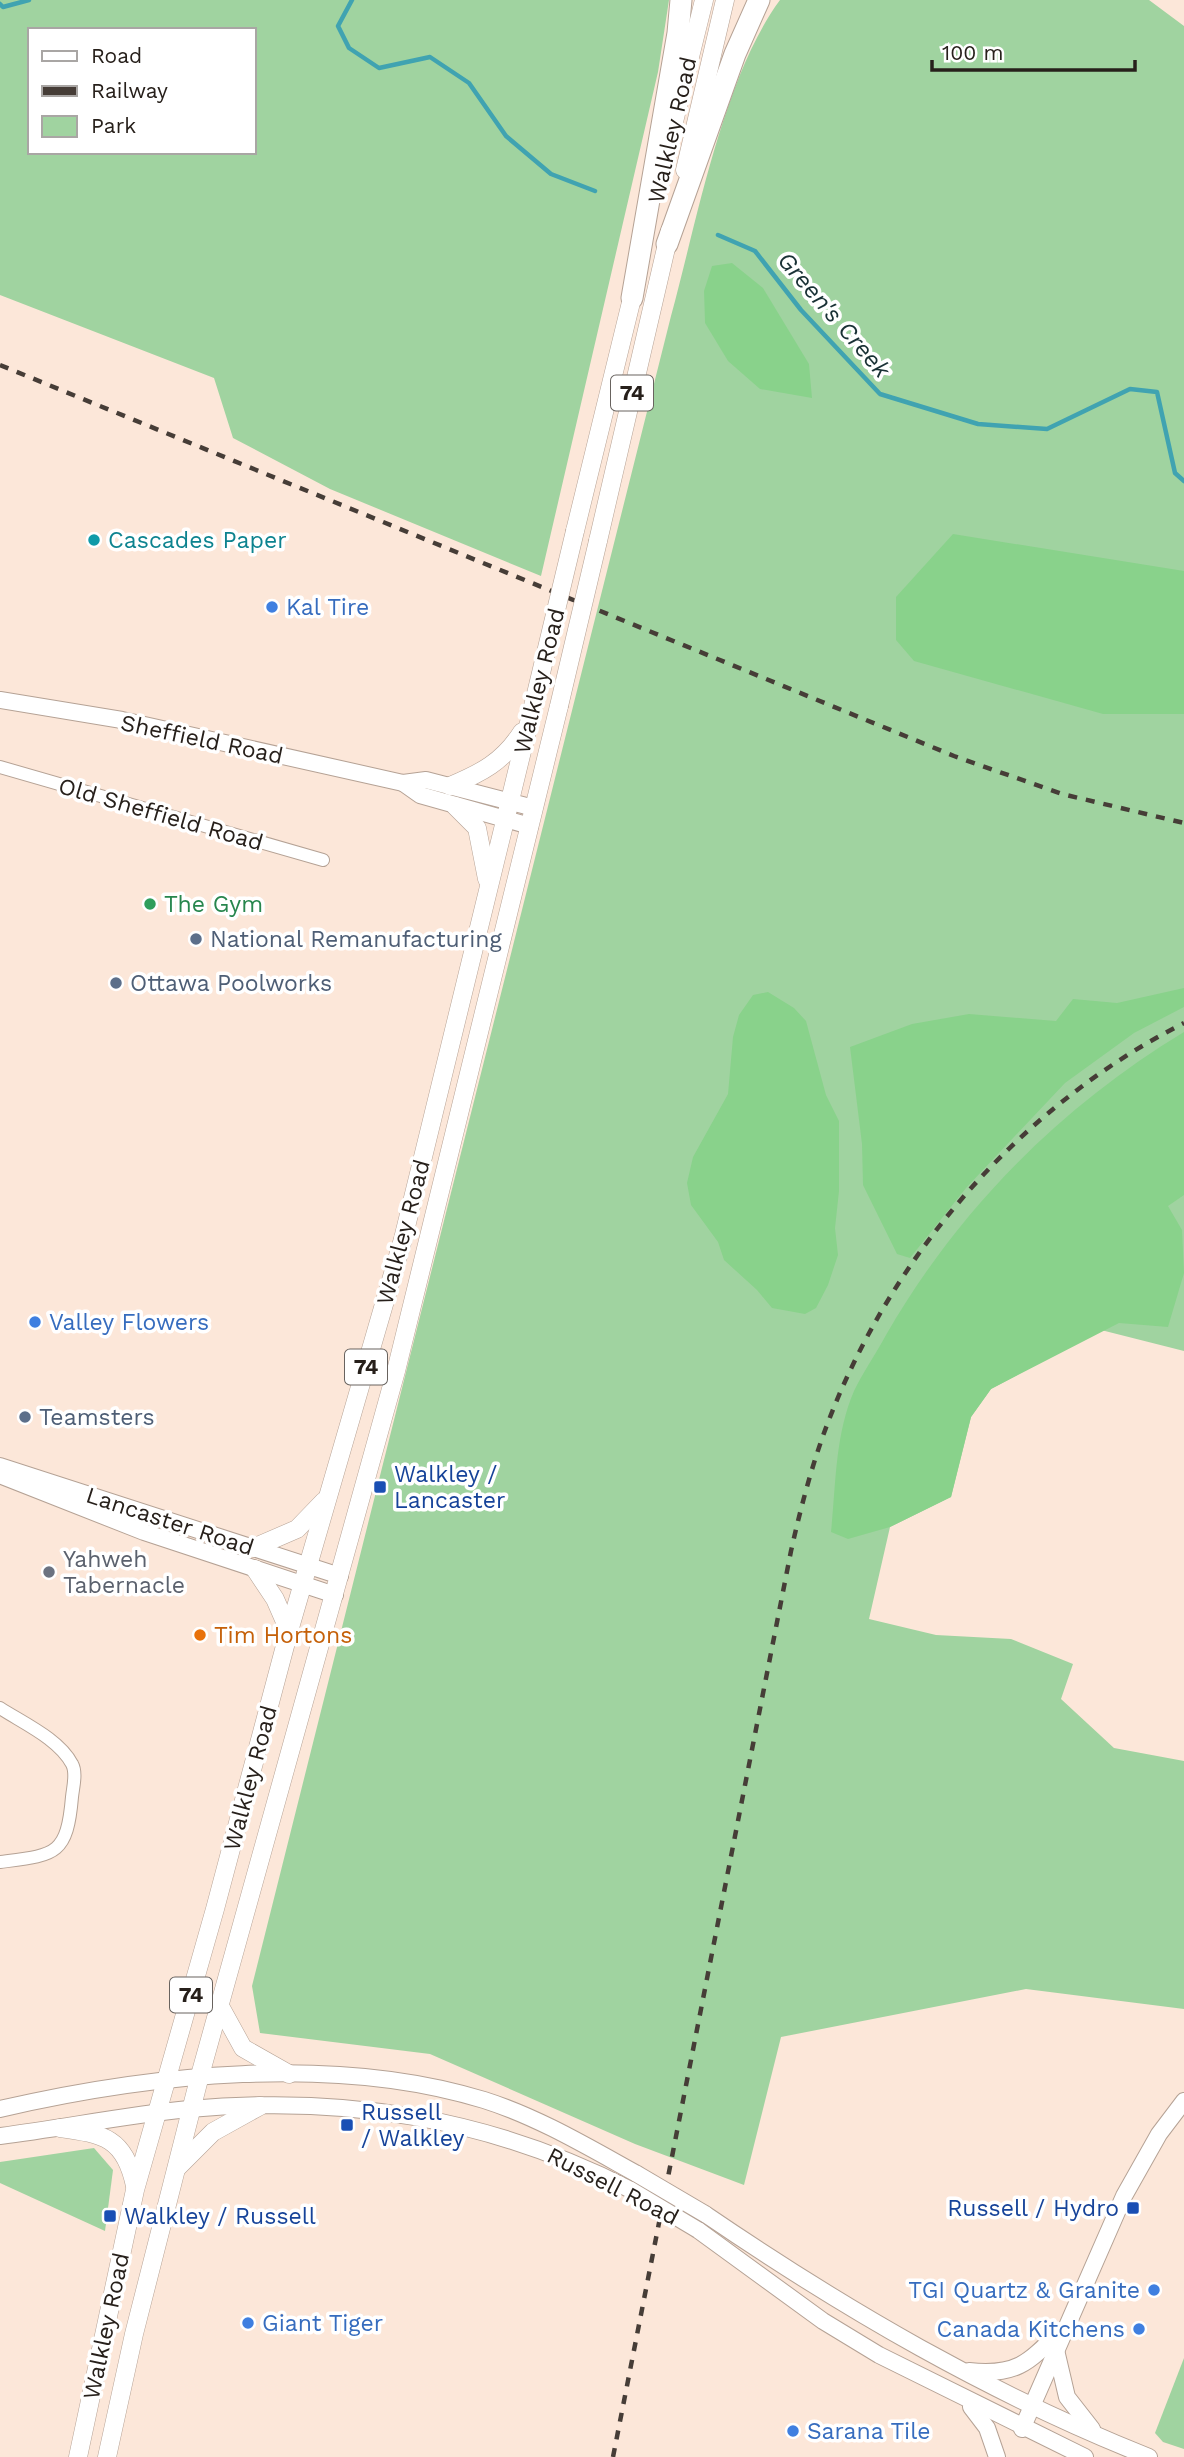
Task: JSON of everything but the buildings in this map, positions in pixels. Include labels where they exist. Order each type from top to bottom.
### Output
[{"type":"highway","points":[[632,298],[678,33],[681,0]]},
{"type":"highway","points":[[667,244],[735,54],[759,0]]},
{"type":"main road","name":"Walkley Road","points":[[78,2457],[135,2190],[289,1631],[403,1239],[704,0]]},
{"type":"main road","name":"Walkley Road","points":[[107,2457],[134,2334],[199,2078],[221,2008],[341,1576],[453,1148],[725,0]]},
{"type":"main road","name":"Sheffield Road","points":[[0,700],[122,720],[403,783],[426,780],[450,786],[532,817]]},
{"type":"main road","points":[[450,786],[484,772],[498,762],[529,720]]},
{"type":"main road","name":"Sheffield Road","points":[[403,783],[421,795],[455,806],[508,810]]},
{"type":"main road","points":[[455,806],[477,828],[489,888]]},
{"type":"main road","name":"Lancaster Road","points":[[0,1466],[144,1532],[335,1595]]},
{"type":"main road","name":"Lancaster Road","points":[[0,1475],[36,1483],[341,1576]]},
{"type":"main road","points":[[253,1548],[297,1529],[328,1495]]},
{"type":"main road","points":[[255,1569],[275,1599],[289,1631]]},
{"type":"main road","points":[[221,2008],[243,2048],[289,2074]]},
{"type":"main road","name":"Russell Road","points":[[0,2109],[50,2098],[167,2081],[289,2074],[371,2078],[462,2094],[546,2125],[637,2174],[705,2214],[814,2288],[955,2369],[1101,2438],[1149,2457]]},
{"type":"main road","points":[[1022,2428],[1124,2196],[1159,2134],[1184,2101]]},
{"type":"main road","points":[[176,2169],[213,2132],[260,2106]]},
{"type":"main road","name":"Russell Road","points":[[0,2136],[191,2109],[333,2106],[393,2112],[467,2126],[527,2143],[590,2169],[698,2230],[823,2321],[879,2355],[965,2400],[1083,2456]]},
{"type":"main road","points":[[60,2129],[94,2133],[120,2147],[131,2169],[135,2190]]},
{"type":"main road","points":[[955,2369],[992,2372],[1016,2369],[1032,2358],[1067,2323]]},
{"type":"main road","points":[[1056,2349],[1067,2397],[1101,2438]]},
{"type":"main road","points":[[965,2400],[988,2428],[997,2457]]},
{"type":"main road","points":[[1058,2457],[1083,2456]]},
{"type":"street","name":"Old Sheffield Road","points":[[0,767],[323,860]]},
{"type":"street","points":[[0,1708],[57,1745],[74,1772],[69,1829],[64,1841],[52,1852],[39,1857],[0,1862]]},
{"type":"green space","points":[[0,0],[669,0],[658,72],[541,576],[330,489],[233,438],[214,378],[0,295]]},
{"type":"green space","points":[[780,0],[1149,0],[1184,26],[1184,1351],[1101,1330],[991,1389],[971,1417],[951,1497],[890,1527],[869,1619],[936,1635],[1011,1639],[1073,1664],[1061,1699],[1114,1748],[1184,1761],[1184,2009],[1026,1989],[781,2037],[744,2185],[635,2144],[430,2054],[260,2033],[252,1986],[702,195],[727,109],[743,68],[760,32]]},
{"type":"green space","points":[[732,263],[763,288],[809,364],[812,398],[760,389],[728,361],[705,323],[704,291],[712,266]]},
{"type":"green space","points":[[953,534],[1184,571],[1184,714],[1103,714],[914,661],[896,640],[896,597]]},
{"type":"green space","points":[[1184,988],[1184,1007],[1134,1033],[1065,1083],[966,1188],[910,1258],[897,1254],[863,1185],[862,1144],[850,1047],[912,1024],[969,1014],[1056,1021],[1073,999],[1117,1003]]},
{"type":"green space","points":[[768,992],[794,1008],[806,1021],[826,1095],[839,1121],[839,1191],[835,1228],[838,1255],[828,1285],[816,1308],[805,1314],[772,1308],[757,1290],[724,1260],[718,1242],[691,1205],[687,1183],[693,1157],[728,1094],[733,1037],[739,1015],[753,995]]},
{"type":"green space","points":[[1184,1032],[1184,1195],[1168,1206],[1182,1230],[1184,1273],[1168,1327],[1119,1323],[991,1389],[971,1417],[951,1497],[890,1527],[848,1539],[831,1532],[837,1460],[848,1408],[861,1377],[914,1289],[979,1204],[1015,1165],[1095,1093]]},
{"type":"green space","points":[[94,2148],[113,2170],[105,2231],[0,2183],[0,2162]]},
{"type":"green space","points":[[1184,2358],[1184,2449],[1163,2442],[1155,2433]]},
{"type":"waterway","name":"Green's Creek","points":[[0,4],[3,7],[29,0]]},
{"type":"waterway","name":"Green's Creek","points":[[352,0],[338,26],[349,48],[379,68],[430,57],[469,83],[506,136],[551,174],[595,191]]},
{"type":"waterway","name":"Green's Creek","points":[[718,235],[755,251],[801,310],[880,394],[978,424],[1047,429],[1130,389],[1157,392],[1175,473],[1184,481]]},
{"type":"railway","points":[[0,365],[954,756],[1062,794],[1184,823]]},
{"type":"railway","points":[[613,2457],[791,1551],[824,1433],[851,1369],[883,1308],[922,1249],[965,1195],[1014,1144],[1067,1098],[1123,1058],[1184,1023]]},
{"type":"place","name":"Cascades Paper","points":[[94,540]]},
{"type":"place","name":"Kal Tire","points":[[272,607]]},
{"type":"place","name":"The Gym","points":[[150,904]]},
{"type":"place","name":"National Remanufacturing","points":[[196,939]]},
{"type":"place","name":"Ottawa Poolworks","points":[[116,983]]},
{"type":"place","name":"Valley Flowers","points":[[35,1322]]},
{"type":"place","name":"Teamsters","points":[[25,1417]]},
{"type":"place","name":"Walkley / Lancaster","points":[[380,1487]]},
{"type":"place","name":"Yahweh Tabernacle","points":[[49,1572]]},
{"type":"place","name":"Tim Hortons","points":[[200,1635]]},
{"type":"place","name":"Russell / Walkley","points":[[347,2125]]},
{"type":"place","name":"Russell / Hydro","points":[[1133,2208]]},
{"type":"place","name":"Walkley / Russell","points":[[110,2216]]},
{"type":"place","name":"TGI Quartz & Granite","points":[[1154,2290]]},
{"type":"place","name":"Giant Tiger","points":[[248,2323]]},
{"type":"place","name":"Canada Kitchens","points":[[1139,2329]]},
{"type":"place","name":"Sarana Tile","points":[[793,2431]]}]
